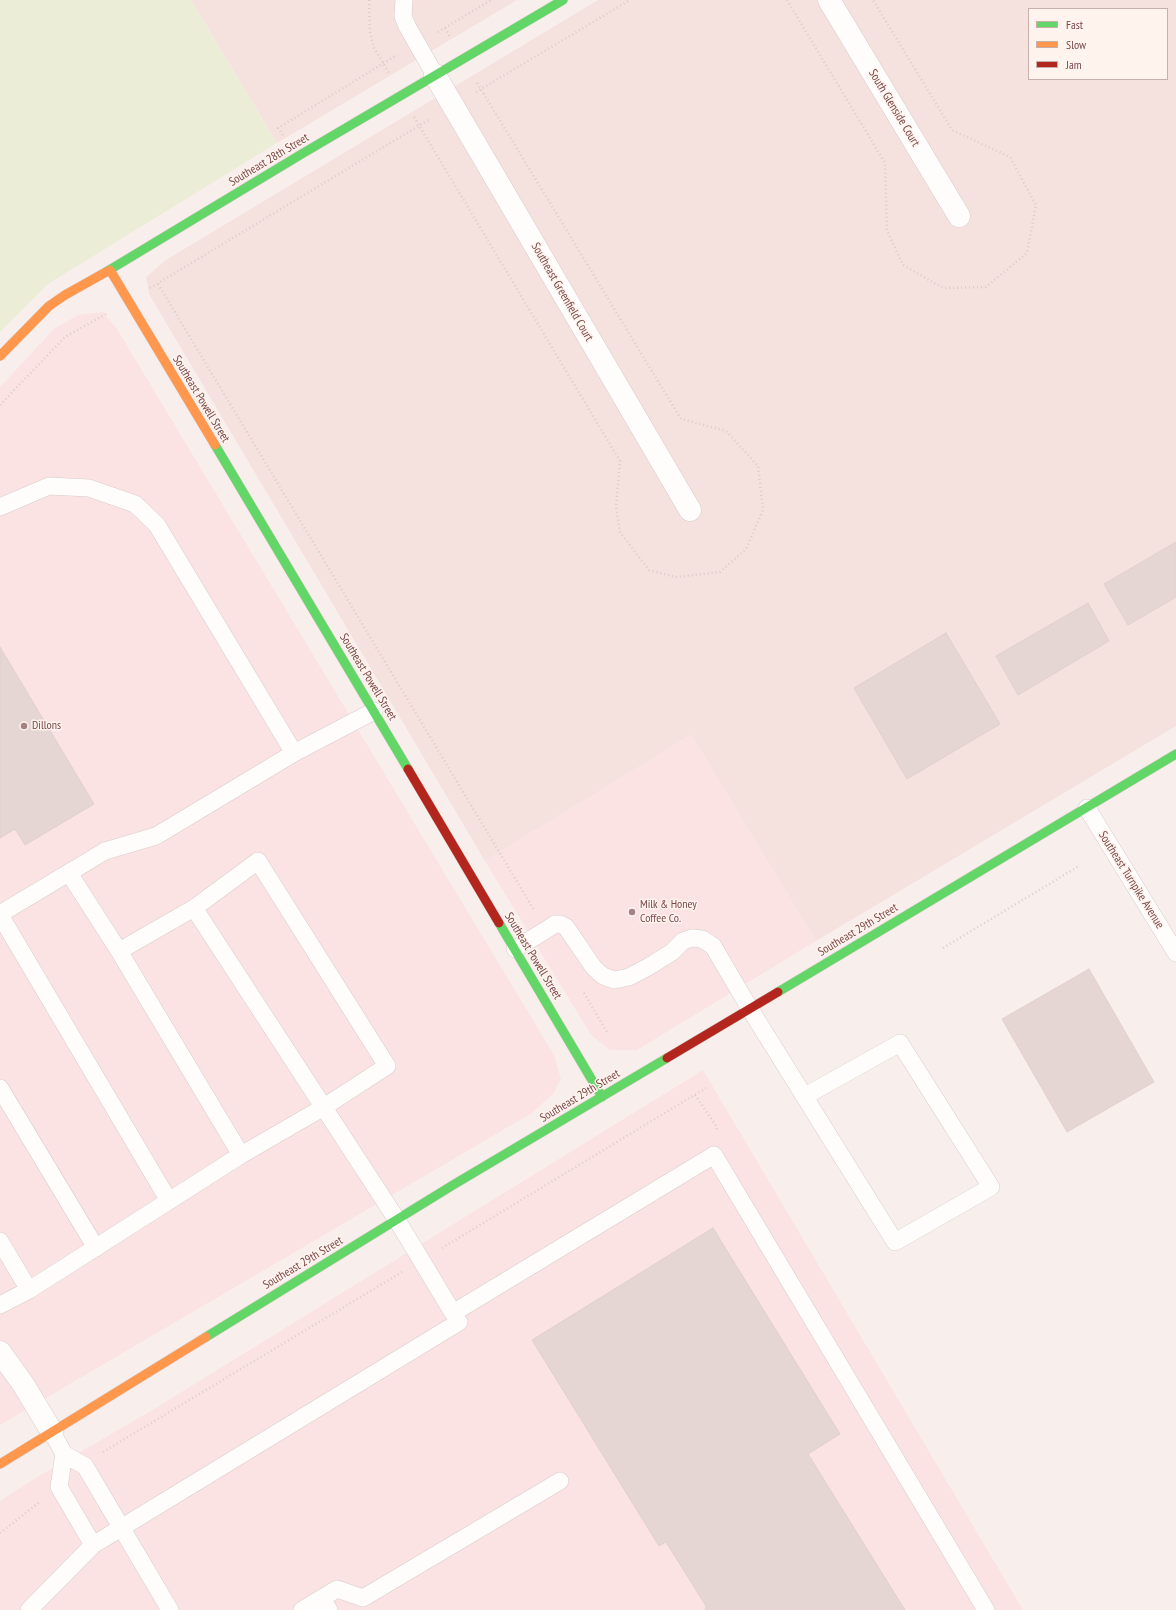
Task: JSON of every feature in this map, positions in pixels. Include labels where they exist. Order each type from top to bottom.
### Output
[{"type":"street","name":"Southeast 28th Street","points":[[0,356],[49,306],[65,295],[110,270],[300,155],[563,0]]},
{"type":"street","name":"South Glenside Court","points":[[828,0],[958,216]]},
{"type":"street","name":"Southeast Greenfield Court","points":[[435,75],[690,510]]},
{"type":"street","name":"Southeast Powell Street","points":[[110,270],[374,711],[602,1098]]},
{"type":"street","name":"Southeast 29th Street","points":[[0,1464],[453,1185],[602,1098],[1176,754]]},
{"type":"street","points":[[0,1352],[23,1384],[52,1432]]},
{"type":"lane","points":[[404,0],[403,16],[407,26],[435,75]]},
{"type":"lane","points":[[0,507],[49,486],[89,488],[135,504],[157,525],[294,753]]},
{"type":"lane","points":[[169,1201],[0,914],[105,852],[156,836],[294,753],[374,711]]},
{"type":"lane","name":"Southeast Turnpike Avenue","points":[[1087,808],[1176,953]]},
{"type":"lane","points":[[0,1305],[29,1290],[241,1155],[324,1107],[387,1066],[258,861],[194,908],[120,951]]},
{"type":"lane","points":[[69,873],[120,951],[241,1155]]},
{"type":"lane","points":[[194,908],[423,1260],[453,1313],[714,1155],[986,1610]]},
{"type":"lane","points":[[515,949],[555,924],[560,924],[566,927],[594,968],[603,976],[614,980],[629,977],[648,967],[672,952],[683,941],[692,938],[702,939],[713,946],[750,1009],[895,1242],[991,1187],[900,1043],[805,1096]]},
{"type":"lane","points":[[0,1088],[96,1248]]},
{"type":"lane","points":[[0,1241],[29,1290]]},
{"type":"lane","points":[[29,1610],[93,1545],[459,1322]]},
{"type":"lane","points":[[52,1432],[64,1454],[85,1466],[170,1610]]},
{"type":"lane","points":[[64,1454],[59,1487],[93,1545]]},
{"type":"lane","points":[[302,1610],[325,1604],[337,1589],[363,1598],[560,1481]]},
{"type":"path","points":[[300,155],[278,128],[417,43],[491,0]]},
{"type":"path","points":[[0,405],[65,337],[158,284],[630,0]]},
{"type":"path","points":[[158,284],[546,930]]},
{"type":"path","points":[[943,948],[1079,866]]},
{"type":"path","points":[[581,988],[608,1034]]},
{"type":"path","points":[[85,1466],[107,1449],[423,1260],[706,1088]]},
{"type":"path","points":[[696,1095],[717,1127],[714,1155]]},
{"type":"path","points":[[0,1533],[59,1487]]},
{"type":"shaded area","points":[[191,0],[517,0],[277,143]]},
{"type":"shaded area","points":[[598,0],[1176,0],[1176,726],[816,941],[691,735],[485,861],[149,294],[146,277],[166,260]]},
{"type":"shaded area","points":[[103,312],[117,329],[554,1055],[561,1079],[553,1094],[532,1113],[0,1425],[0,387],[54,329],[78,315]]},
{"type":"shaded area","points":[[691,735],[816,941],[637,1050],[610,1050],[591,1035],[485,861]]},
{"type":"shaded area","points":[[703,1070],[1023,1610],[0,1610],[0,1501],[32,1480],[154,1409]]},
{"type":"green space","points":[[0,0],[191,0],[277,143],[48,284],[0,332]]},
{"type":"building","points":[[1176,542],[1176,597],[1128,625],[1104,584]]},
{"type":"building","points":[[1088,603],[1109,641],[1018,695],[996,656]]},
{"type":"building","points":[[946,633],[1000,724],[907,779],[854,688]]},
{"type":"building","name":"Dillons","points":[[0,647],[94,804],[25,845],[15,829],[0,838]]},
{"type":"building","points":[[1089,969],[1154,1082],[1067,1132],[1002,1019]]},
{"type":"building","points":[[713,1228],[840,1434],[808,1454],[905,1610],[705,1610],[706,1606],[666,1542],[659,1546],[532,1340]]},
{"type":"traffic: fast","points":[[106,272],[300,155],[563,0]]},
{"type":"traffic: fast","points":[[215,445],[408,769]]},
{"type":"traffic: fast","points":[[778,992],[1176,754]]},
{"type":"traffic: fast","points":[[499,923],[602,1097]]},
{"type":"traffic: fast","points":[[206,1337],[453,1185],[667,1058]]},
{"type":"traffic: slow","points":[[110,270],[215,445]]},
{"type":"traffic: slow","points":[[0,356],[49,306],[65,295],[106,272]]},
{"type":"traffic: slow","points":[[0,1464],[206,1337]]},
{"type":"traffic: jam","points":[[408,769],[499,923]]},
{"type":"traffic: jam","points":[[667,1058],[778,992]]},
{"type":"place","name":"Dillons","points":[[24,726]]},
{"type":"place","name":"Milk & Honey Coffee Co.","points":[[632,912]]}]
